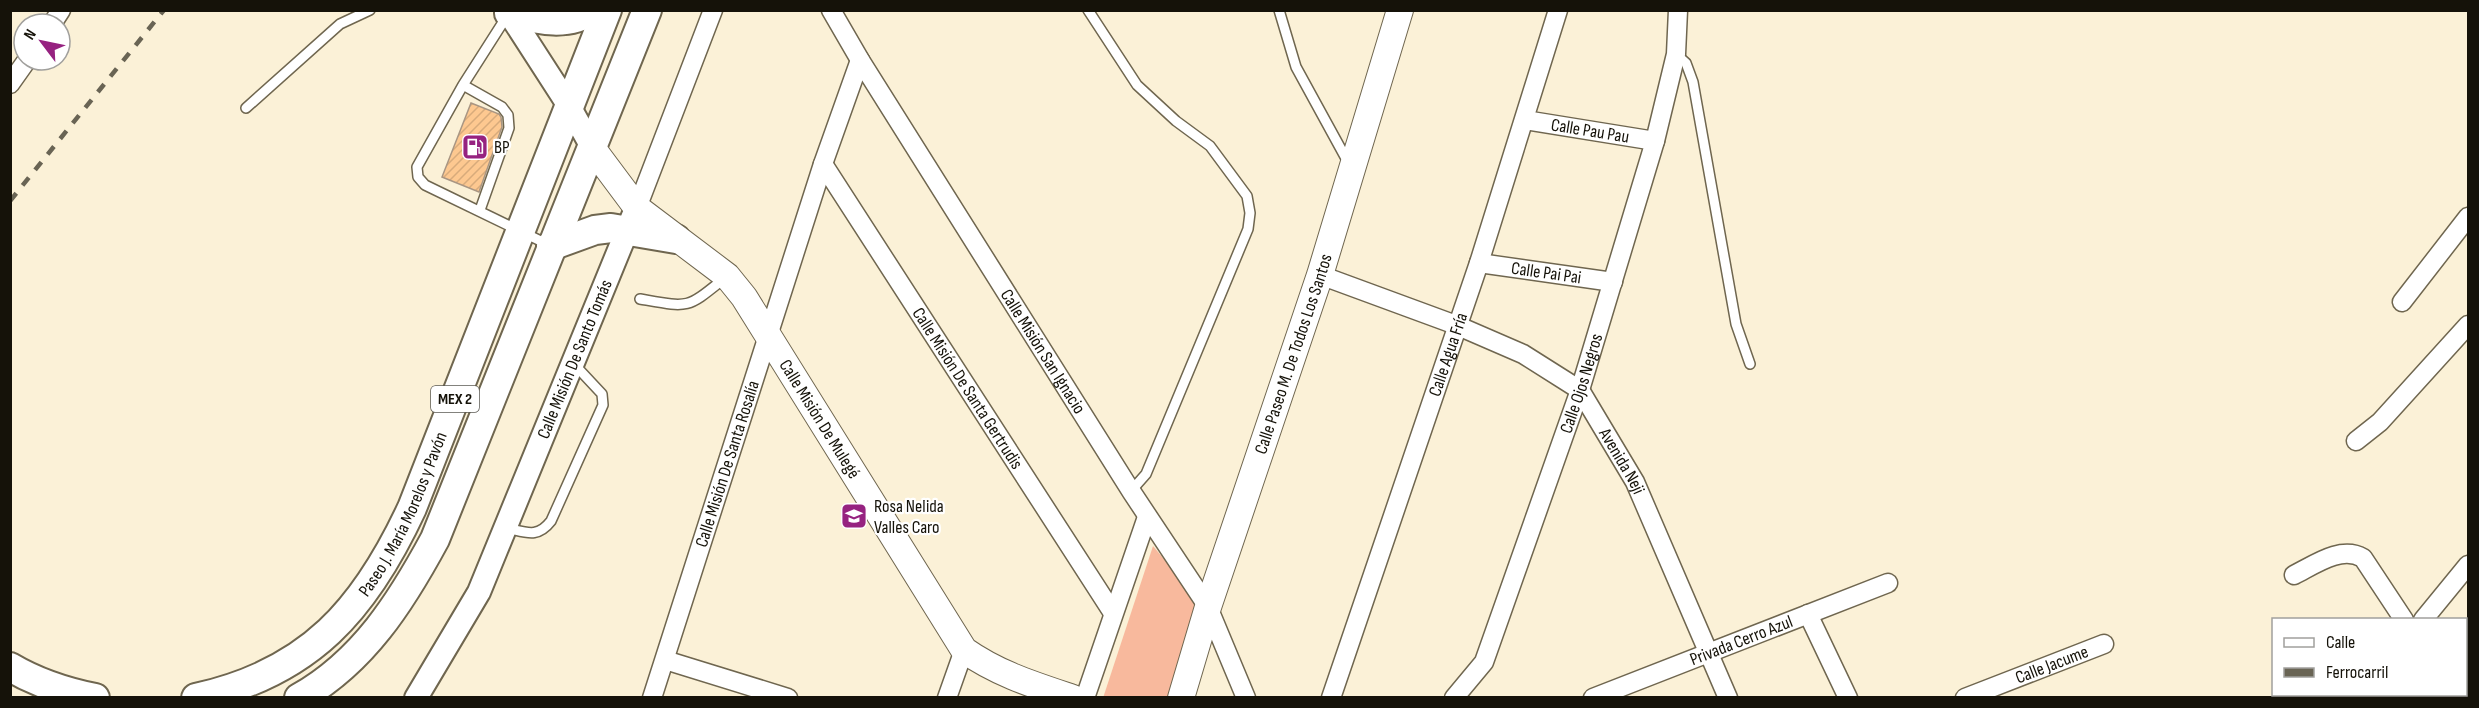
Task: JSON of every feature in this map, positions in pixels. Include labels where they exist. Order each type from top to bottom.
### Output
[{"type":"highway","points":[[508,12],[557,21],[573,19],[592,10]]},
{"type":"highway","name":"Paseo J. María Morelos y Pavón","points":[[196,698],[247,682],[274,670],[311,648],[349,613],[393,549],[412,507],[607,10]]},
{"type":"highway","name":"Paseo J. María Morelos y Pavón","points":[[299,698],[335,674],[375,634],[409,586],[435,539],[647,10]]},
{"type":"highway","points":[[552,246],[595,230],[611,228],[632,219],[676,239]]},
{"type":"highway","points":[[10,667],[33,680],[54,688],[95,698]]},
{"type":"main road","name":"Calle Paseo M. De Todos Los Santos","points":[[1181,698],[1208,608],[1320,275],[1400,10]]},
{"type":"main road","points":[[593,149],[632,219]]},
{"type":"main road","name":"Calle Misión De Mulegé","points":[[676,239],[727,276],[769,335],[964,650],[993,669],[1013,678],[1073,698]]},
{"type":"street","name":"Calle Misión De Santo Tomás","points":[[416,698],[479,592],[632,219],[713,10]]},
{"type":"street","name":"Calle Misión San Ignacio","points":[[831,10],[860,60],[1147,517],[1208,608],[1246,698]]},
{"type":"street","name":"Calle Agua Fría","points":[[1331,698],[1479,263],[1558,10]]},
{"type":"street","name":"Calle Ojos Negros","points":[[1454,698],[1484,662],[1580,390],[1655,141],[1676,54],[1678,10]]},
{"type":"street","points":[[508,12],[569,106],[593,149]]},
{"type":"street","name":"Calle Misión De Santa Rosalía","points":[[652,698],[823,164],[860,60]]},
{"type":"street","name":"Calle Pau Pau","points":[[1525,120],[1655,141]]},
{"type":"street","name":"Calle Misión De Santa Gertrudis","points":[[823,164],[1113,613]]},
{"type":"street","points":[[2403,302],[2469,217]]},
{"type":"street","name":"Calle Pai Pai","points":[[1479,263],[1613,282]]},
{"type":"street","name":"Avenida Neji","points":[[1320,275],[1523,354],[1580,390],[1635,482],[1728,698]]},
{"type":"street","points":[[2356,441],[2380,422],[2469,325]]},
{"type":"street","points":[[1085,698],[1147,517]]},
{"type":"street","points":[[2294,575],[2341,553],[2355,554],[2362,558],[2403,618]]},
{"type":"street","points":[[2425,618],[2469,565]]},
{"type":"street","name":"Privada Cerro Azul","points":[[1593,698],[1888,583]]},
{"type":"street","points":[[1808,614],[1848,698]]},
{"type":"street","name":"Calle Jacume","points":[[1965,698],[2104,644]]},
{"type":"street","points":[[947,698],[964,650]]},
{"type":"street","points":[[665,660],[788,698]]},
{"type":"lane","points":[[246,108],[340,24],[370,10]]},
{"type":"lane","points":[[1088,10],[1137,85],[1176,121],[1210,146],[1247,196],[1250,213],[1248,229],[1146,474],[1131,491]]},
{"type":"lane","points":[[1279,10],[1296,67],[1352,170]]},
{"type":"lane","points":[[508,12],[463,85],[417,167],[418,177],[425,184],[552,246]]},
{"type":"lane","points":[[1676,54],[1686,63],[1693,82],[1736,324],[1750,364]]},
{"type":"lane","points":[[463,85],[502,107],[508,115],[509,128],[480,210]]},
{"type":"lane","points":[[640,298],[680,306],[694,303],[727,276]]},
{"type":"lane","points":[[506,528],[534,533],[544,531],[551,521],[603,405],[602,394],[573,363]]},
{"type":"shaded area","points":[[1153,546],[1199,601],[1170,697],[1103,698]]},
{"type":"building","name":"BP","points":[[471,103],[499,114],[502,127],[479,192],[442,177]]},
{"type":"railway","points":[[10,201],[164,10]]},
{"type":"place","name":"BP","points":[[475,147]]},
{"type":"place","name":"Rosa Nelida Valles Caro","points":[[854,516]]}]
